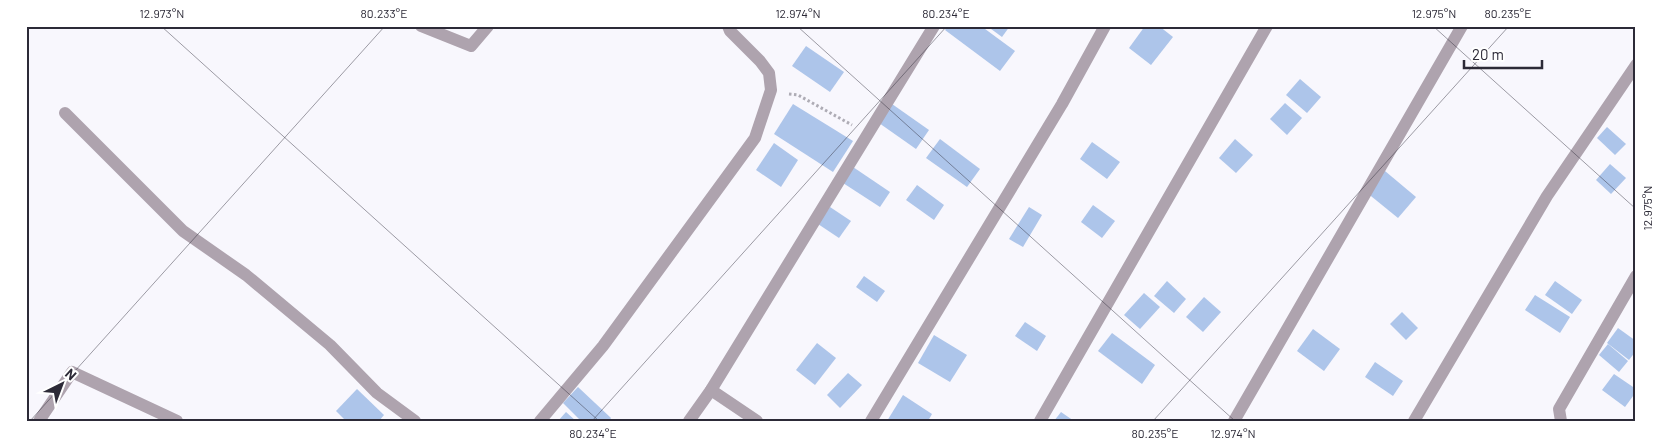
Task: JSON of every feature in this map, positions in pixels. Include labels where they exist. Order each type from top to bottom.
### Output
[{"type":"street","points":[[421,26],[471,46],[488,26]]},
{"type":"street","points":[[540,421],[603,346],[755,138],[771,90],[768,73],[760,61],[730,31],[728,26]]},
{"type":"street","points":[[689,421],[711,390],[934,26]]},
{"type":"street","points":[[871,421],[1062,104],[1104,26]]},
{"type":"street","points":[[1040,421],[1267,26]]},
{"type":"street","points":[[1234,421],[1462,26]]},
{"type":"street","points":[[1414,421],[1547,196],[1636,65]]},
{"type":"street","points":[[65,113],[183,232],[246,275],[330,345],[378,392],[415,421]]},
{"type":"street","points":[[1561,421],[1559,409],[1636,276]]},
{"type":"street","points":[[38,421],[72,372],[177,421]]},
{"type":"street","points":[[711,390],[756,421]]},
{"type":"path","points":[[771,90],[798,95],[868,134]]},
{"type":"building","points":[[948,26],[981,26],[1015,51],[1000,71],[945,30]]},
{"type":"building","points":[[987,26],[1010,26],[1002,37]]},
{"type":"building","points":[[1145,26],[1159,26],[1173,37],[1151,65],[1129,48]]},
{"type":"building","points":[[806,46],[844,72],[830,92],[792,66]]},
{"type":"building","points":[[1300,79],[1321,97],[1307,113],[1286,95]]},
{"type":"building","points":[[1285,103],[1302,118],[1287,135],[1270,119]]},
{"type":"building","points":[[793,104],[853,141],[833,172],[774,134]]},
{"type":"building","points":[[892,104],[929,130],[916,149],[879,123]]},
{"type":"building","points":[[1607,127],[1626,144],[1615,155],[1597,138]]},
{"type":"building","points":[[940,139],[980,169],[967,187],[926,158]]},
{"type":"building","points":[[1235,139],[1253,155],[1236,173],[1219,158]]},
{"type":"building","points":[[1092,142],[1120,162],[1107,179],[1080,159]]},
{"type":"building","points":[[774,143],[798,160],[781,187],[756,170]]},
{"type":"building","points":[[1610,164],[1626,178],[1611,194],[1596,180]]},
{"type":"building","points":[[853,167],[890,192],[880,207],[843,183]]},
{"type":"building","points":[[1385,171],[1416,197],[1398,218],[1366,192]]},
{"type":"building","points":[[917,185],[944,205],[934,220],[906,200]]},
{"type":"building","points":[[1093,205],[1115,221],[1102,238],[1081,222]]},
{"type":"building","points":[[830,207],[851,221],[839,238],[818,224]]},
{"type":"building","points":[[1029,207],[1042,215],[1023,247],[1009,239]]},
{"type":"building","points":[[864,276],[885,291],[877,302],[856,287]]},
{"type":"building","points":[[1167,281],[1186,299],[1174,313],[1154,296]]},
{"type":"building","points":[[1555,281],[1582,300],[1572,314],[1545,295]]},
{"type":"building","points":[[1144,293],[1160,307],[1140,329],[1124,315]]},
{"type":"building","points":[[1535,295],[1570,317],[1560,333],[1525,310]]},
{"type":"building","points":[[1204,297],[1221,312],[1203,332],[1186,317]]},
{"type":"building","points":[[1402,312],[1418,328],[1406,340],[1390,324]]},
{"type":"building","points":[[1025,322],[1046,336],[1037,351],[1015,336]]},
{"type":"building","points":[[1618,328],[1636,341],[1636,351],[1629,360],[1607,343]]},
{"type":"building","points":[[1313,329],[1340,349],[1324,371],[1297,351]]},
{"type":"building","points":[[1112,333],[1155,365],[1142,384],[1098,351]]},
{"type":"building","points":[[934,335],[967,355],[950,382],[918,363]]},
{"type":"building","points":[[817,343],[836,358],[815,385],[796,370]]},
{"type":"building","points":[[1608,344],[1628,361],[1619,372],[1599,355]]},
{"type":"building","points":[[1375,362],[1403,381],[1393,396],[1365,377]]},
{"type":"building","points":[[848,373],[862,385],[840,408],[827,395]]},
{"type":"building","points":[[1614,374],[1636,389],[1636,392],[1625,407],[1602,390]]},
{"type":"building","points":[[578,387],[611,418],[609,421],[581,421],[563,403]]},
{"type":"building","points":[[357,389],[384,415],[379,421],[346,421],[336,411]]},
{"type":"building","points":[[903,395],[932,414],[928,421],[887,421]]},
{"type":"building","points":[[566,412],[576,421],[558,421]]},
{"type":"building","points":[[1061,412],[1074,421],[1054,421]]}]
